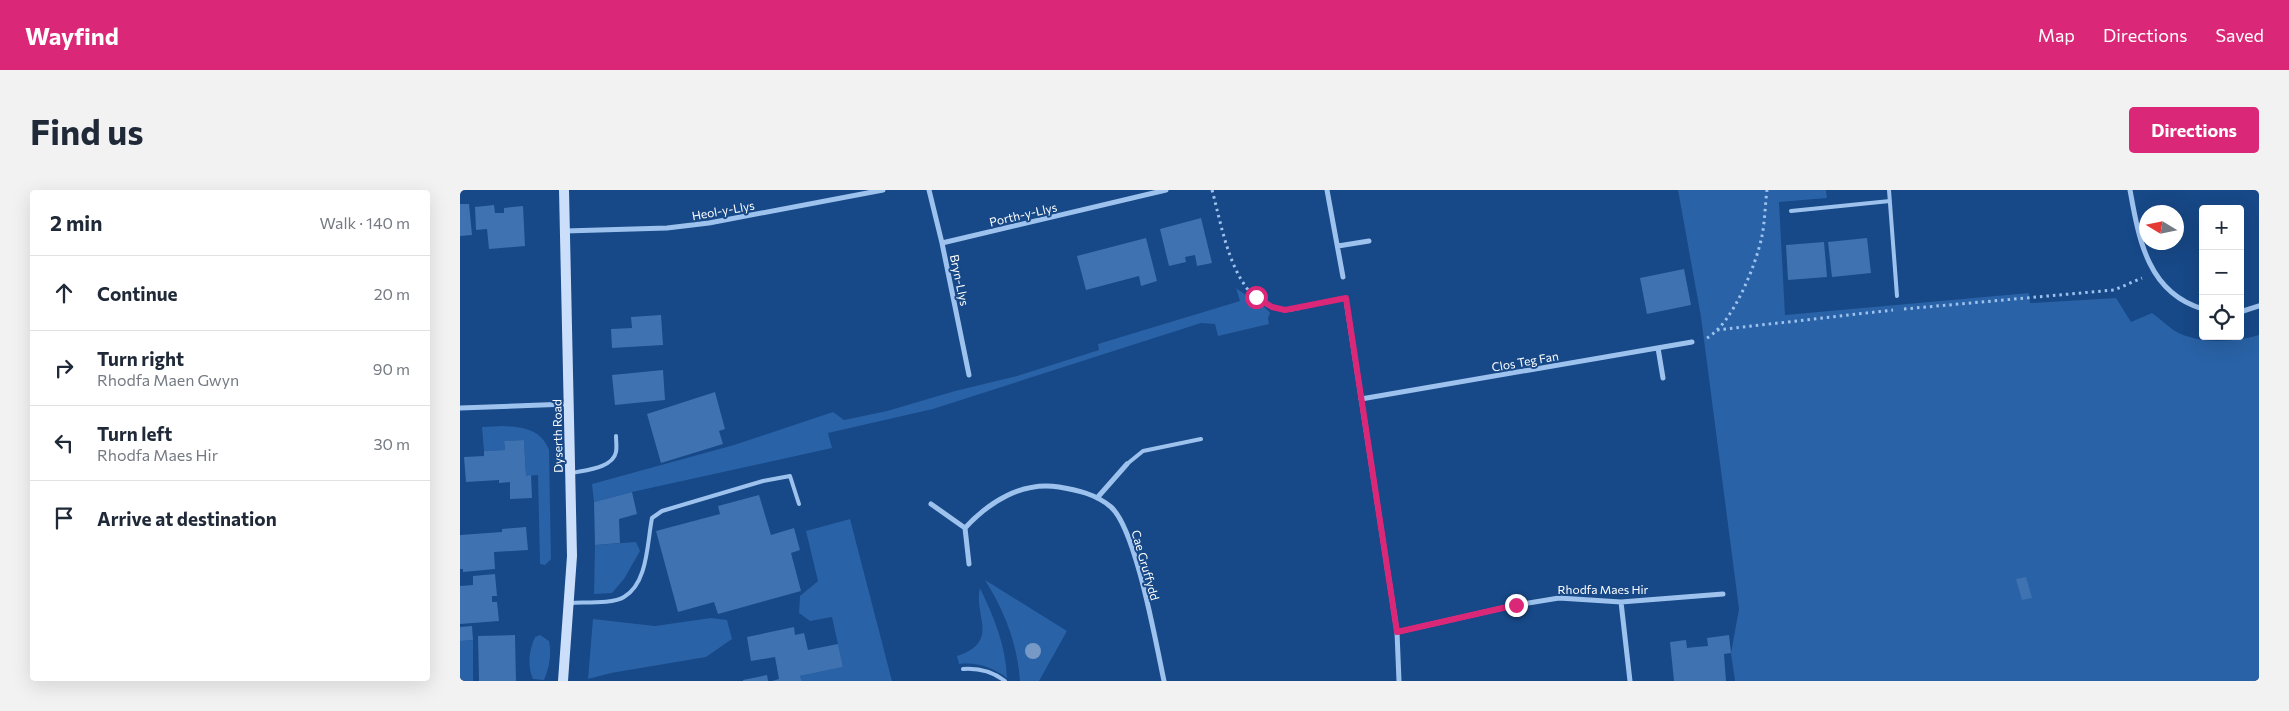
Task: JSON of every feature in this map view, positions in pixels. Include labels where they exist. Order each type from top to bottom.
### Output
[{"type":"main road","name":"Dyserth Road","points":[[563,681],[572,556],[564,190]]},
{"type":"street","name":"Heol-y-Llys","points":[[565,231],[667,228],[709,223],[883,190]]},
{"type":"street","name":"Bryn-Llys","points":[[929,190],[942,243],[969,375]]},
{"type":"street","name":"Porth-y-Llys","points":[[942,243],[1166,190]]},
{"type":"street","points":[[1327,190],[1344,277]]},
{"type":"street","points":[[2130,190],[2136,221],[2150,268],[2168,292],[2189,305],[2199,308]]},
{"type":"street","points":[[1338,246],[1369,241]]},
{"type":"street","points":[[1347,306],[1397,632],[1399,681]]},
{"type":"street","points":[[2244,311],[2259,306]]},
{"type":"street","name":"Clos Teg Fan","points":[[1361,399],[1692,342]]},
{"type":"street","points":[[1658,348],[1663,378]]},
{"type":"street","points":[[460,408],[568,404]]},
{"type":"street","points":[[1098,498],[1127,464]]},
{"type":"street","name":"Cae Gruffydd","points":[[965,528],[982,510],[999,498],[1018,491],[1046,485],[1082,491],[1112,507],[1123,522],[1141,577],[1164,681]]},
{"type":"street","points":[[931,504],[965,528],[969,564]]},
{"type":"street","name":"Rhodfa Maes Hir","points":[[1397,632],[1516,605],[1559,598],[1621,602],[1723,594]]},
{"type":"street","points":[[1621,602],[1630,681]]},
{"type":"lane","points":[[1889,190],[1896,296]]},
{"type":"lane","points":[[1791,211],[1890,201]]},
{"type":"lane","points":[[570,473],[606,465],[616,453],[616,436]]},
{"type":"lane","points":[[1127,464],[1144,451],[1201,439]]},
{"type":"lane","points":[[570,603],[612,601],[624,598],[636,587],[644,565],[652,518],[662,511],[790,476],[800,504]]},
{"type":"lane","points":[[963,670],[974,668],[984,670],[1005,681]]},
{"type":"path","points":[[1212,190],[1234,266],[1243,286],[1272,307],[1285,310],[1346,298],[1347,306]]},
{"type":"path","points":[[1692,342],[1708,338],[1727,320],[1745,285],[1762,236],[1767,190]]},
{"type":"path","points":[[1717,330],[1898,310],[2114,290],[2154,273]]},
{"type":"shaded area","points":[[1678,190],[1826,190],[1827,198],[1779,202],[1785,315],[2029,293],[2030,303],[2116,298],[2131,322],[2152,313],[2177,332],[2199,340],[2244,340],[2244,338],[2259,335],[2259,681],[1735,681],[1731,653],[1739,609],[1701,317]]},
{"type":"shaded area","points":[[1236,288],[1270,313],[1268,318],[1269,324],[1218,336],[1215,324],[1201,323],[933,409],[828,433],[832,448],[594,502],[592,484],[734,445],[833,412],[844,420],[887,411],[955,391],[1017,376],[1099,350],[1098,344],[1240,301]]},
{"type":"shaded area","points":[[482,427],[524,428],[536,433],[546,443],[549,450],[551,559],[545,565],[540,564],[538,475],[526,476],[524,440],[504,441],[505,450],[484,451]]},
{"type":"shaded area","points":[[850,519],[892,681],[802,681],[800,676],[843,667],[832,617],[810,621],[799,613],[800,596],[818,581],[806,531]]},
{"type":"shaded area","points":[[636,542],[640,551],[624,579],[612,593],[594,594],[595,545]]},
{"type":"shaded area","points":[[985,580],[1067,631],[1039,681],[1020,681],[1016,654],[1009,628]]},
{"type":"shaded area","points":[[980,588],[998,632],[1007,678],[984,666],[959,664],[957,656],[970,650],[978,643],[982,635]]},
{"type":"shaded area","points":[[711,618],[727,620],[732,639],[706,657],[611,673],[588,679],[593,619],[655,626]]},
{"type":"shaded area","points":[[540,635],[549,641],[550,646],[550,661],[544,680],[533,679],[529,663],[533,642],[535,637]]},
{"type":"shaded area","points":[[473,640],[473,681],[460,681],[460,641]]},
{"type":"building","points":[[460,204],[469,204],[472,235],[460,236]]},
{"type":"building","points":[[494,205],[495,213],[504,213],[504,208],[523,206],[525,246],[489,249],[487,229],[476,230],[475,207]]},
{"type":"building","points":[[1201,218],[1212,263],[1197,266],[1195,255],[1185,257],[1186,262],[1169,266],[1160,229]]},
{"type":"building","points":[[1146,238],[1157,281],[1141,286],[1139,276],[1086,290],[1077,256]]},
{"type":"building","points":[[1867,238],[1871,273],[1832,277],[1828,242]]},
{"type":"building","points":[[1824,242],[1827,277],[1788,280],[1786,245]]},
{"type":"building","points":[[1684,269],[1691,305],[1647,314],[1640,278]]},
{"type":"building","points":[[661,315],[663,345],[612,348],[611,329],[632,328],[631,317]]},
{"type":"building","points":[[663,370],[665,400],[615,405],[612,375]]},
{"type":"building","points":[[715,392],[725,429],[719,431],[723,444],[661,463],[647,414]]},
{"type":"building","points":[[524,440],[526,476],[531,475],[532,498],[510,499],[510,482],[499,483],[499,480],[466,482],[464,457],[484,456],[484,451],[505,450],[504,441]]},
{"type":"building","points":[[632,492],[637,514],[619,519],[620,543],[595,545],[594,502]]},
{"type":"building","points":[[759,495],[771,535],[794,528],[800,550],[791,553],[801,591],[718,614],[714,602],[678,612],[656,531],[720,514],[718,506]]},
{"type":"building","points":[[526,527],[528,550],[494,552],[495,569],[463,572],[463,569],[460,569],[460,535],[502,532],[502,529]]},
{"type":"building","points":[[495,574],[497,596],[492,596],[492,602],[497,602],[499,621],[460,624],[460,586],[473,585],[473,576]]},
{"type":"building","points":[[2026,577],[2032,598],[2022,600],[2016,579]]},
{"type":"building","points":[[472,626],[473,640],[460,641],[460,627]]},
{"type":"building","points":[[794,627],[795,635],[804,633],[808,650],[838,644],[843,667],[800,676],[802,681],[772,681],[779,679],[775,657],[751,661],[747,637]]},
{"type":"building","points":[[515,635],[516,681],[479,681],[478,636]]},
{"type":"building","points":[[1729,635],[1731,653],[1724,654],[1726,681],[1674,681],[1670,642],[1686,640],[1687,648],[1708,646],[1707,638]]},
{"type":"building","points":[[767,675],[768,681],[743,681],[743,680]]},
{"type":"route","points":[[1256,297],[1272,307],[1285,310],[1346,298],[1397,632],[1516,605]]}]
